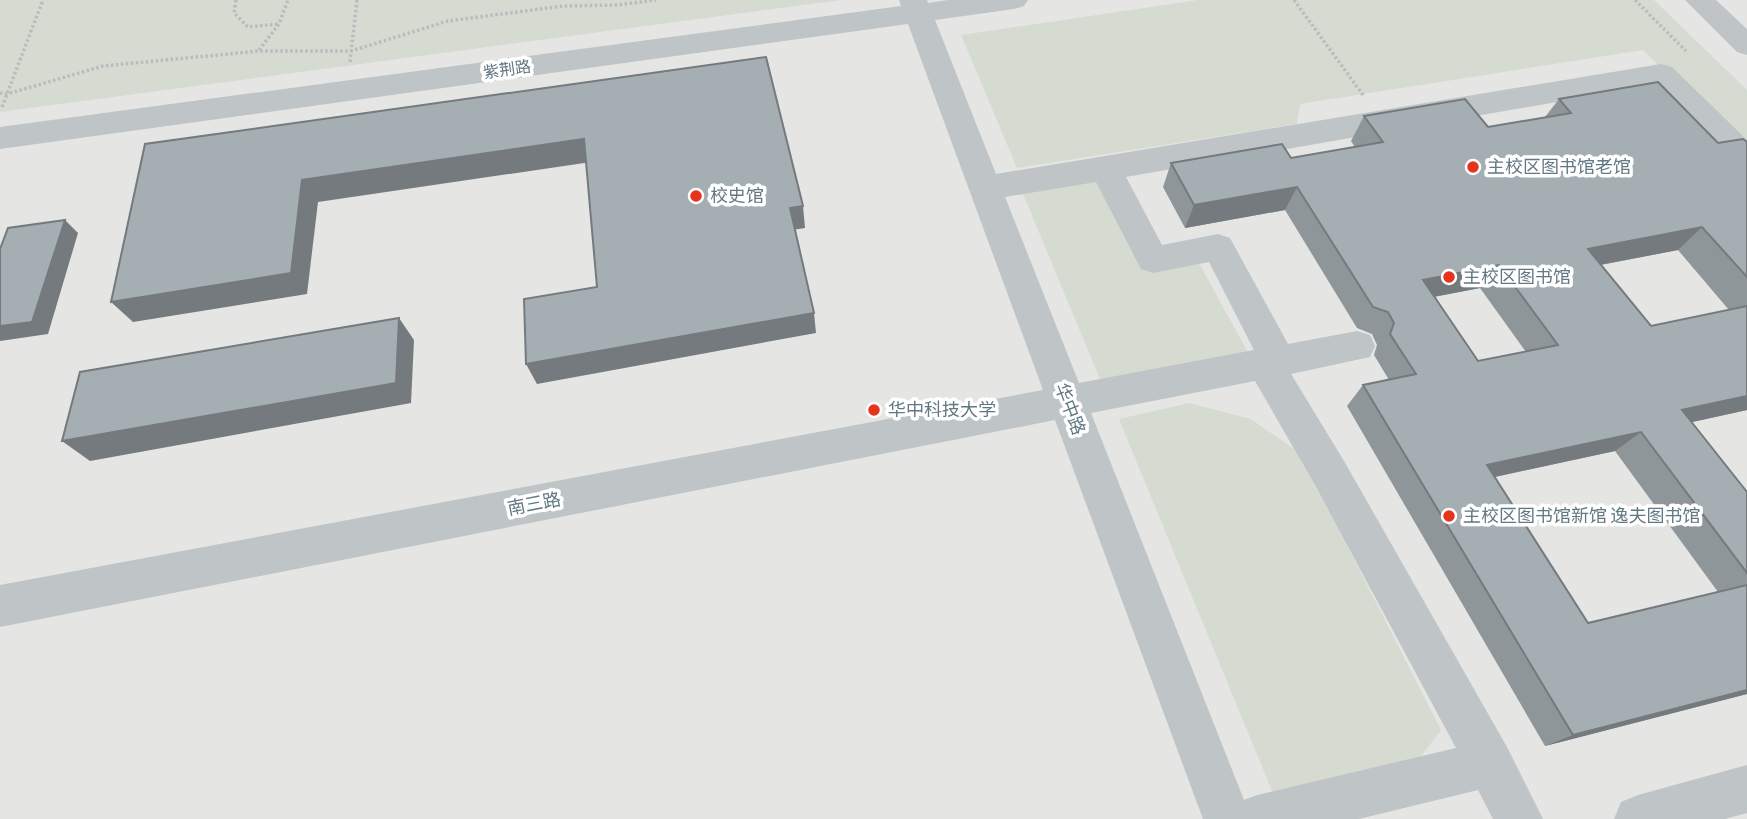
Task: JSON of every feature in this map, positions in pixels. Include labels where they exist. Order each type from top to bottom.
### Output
[{"type":"street","name":"紫荆路","points":[[0,138],[347,91],[916,7],[1014,0]]},
{"type":"street","points":[[1699,0],[1747,45]]},
{"type":"street","name":"华中路","points":[[916,7],[1227,819]]},
{"type":"street","points":[[985,188],[1661,74],[1747,159]]},
{"type":"street","points":[[1105,169],[1153,260],[1218,247],[1272,363],[1330,474],[1519,819]]},
{"type":"street","name":"南三路","points":[[0,606],[1357,346]]},
{"type":"street","points":[[1257,819],[1490,764]]},
{"type":"street","points":[[1638,819],[1747,789]]},
{"type":"path","points":[[0,113],[43,0]]},
{"type":"path","points":[[236,0],[234,13],[248,27],[279,24]]},
{"type":"path","points":[[259,51],[279,24],[288,0]]},
{"type":"path","points":[[347,91],[357,0]]},
{"type":"path","points":[[563,0],[563,6]]},
{"type":"path","points":[[0,93],[7,94],[103,66],[259,51],[351,51],[449,21],[563,6],[617,5],[656,0]]},
{"type":"path","points":[[1294,0],[1382,121]]},
{"type":"shaded area","name":"华中科技大学","points":[[0,0],[1747,0],[1747,819],[0,819]]},
{"type":"shaded area","points":[[0,0],[841,0],[0,112]]},
{"type":"shaded area","points":[[1198,0],[1654,0],[1747,90],[1747,156],[1643,50],[1300,104],[1297,124],[1017,168],[961,35]]},
{"type":"shaded area","points":[[1095,176],[1134,253],[1188,243],[1252,360],[1105,391],[1021,189]]},
{"type":"shaded area","points":[[1189,403],[1251,419],[1294,449],[1334,520],[1441,730],[1406,776],[1279,808],[1119,419]]},
{"type":"building","points":[[766,57],[803,206],[790,208],[814,313],[526,364],[524,299],[597,287],[584,139],[302,180],[291,273],[111,302],[145,144]]},
{"type":"building","points":[[1658,82],[1718,143],[1743,139],[1747,142],[1747,277],[1702,227],[1588,249],[1651,326],[1747,306],[1747,396],[1682,410],[1747,492],[1747,573],[1641,432],[1487,465],[1588,623],[1747,585],[1747,690],[1573,735],[1363,385],[1416,374],[1390,334],[1394,323],[1388,312],[1373,307],[1297,187],[1194,205],[1171,163],[1282,144],[1291,158],[1383,142],[1364,116],[1465,99],[1488,127],[1571,113],[1559,99]],"holes":[[[1499,265],[1558,345],[1478,361],[1423,280]]]},
{"type":"building","points":[[65,220],[32,322],[0,326],[0,249],[8,228]]},
{"type":"building","points":[[399,318],[396,383],[62,441],[80,372]]},
{"type":"place","name":"主校区图书馆老馆","points":[[1473,167]]},
{"type":"place","name":"校史馆","points":[[696,196]]},
{"type":"place","name":"主校区图书馆","points":[[1449,277]]},
{"type":"place","name":"华中科技大学","points":[[874,410]]},
{"type":"place","name":"主校区图书馆新馆 逸夫图书馆","points":[[1449,516]]}]
